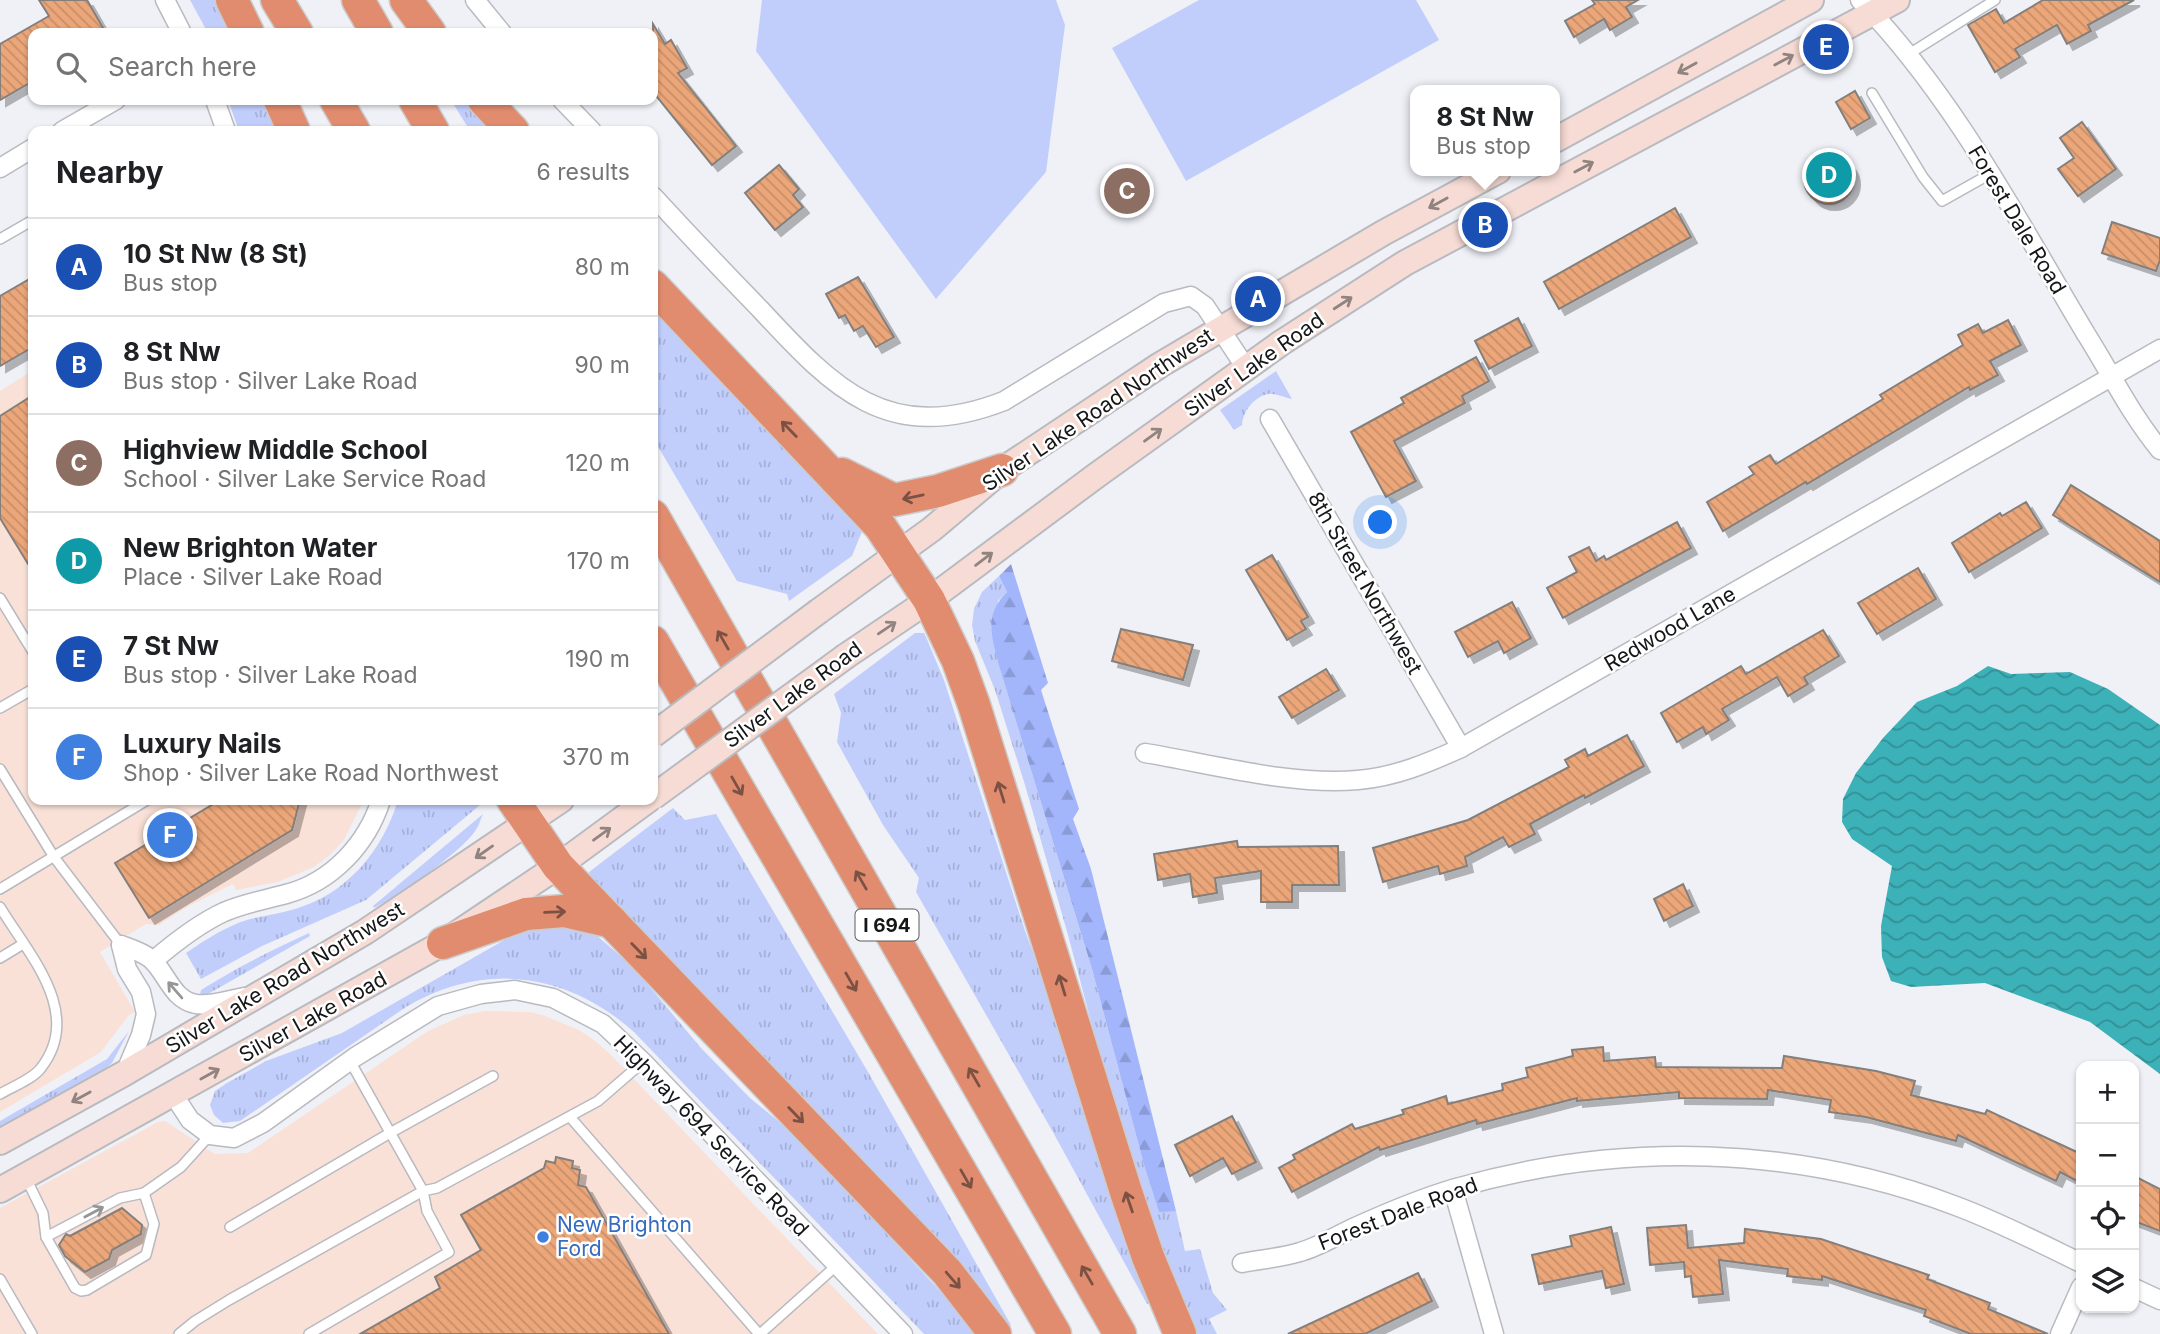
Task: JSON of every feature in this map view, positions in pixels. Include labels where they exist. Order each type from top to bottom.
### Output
[{"type":"highway","points":[[232,0],[246,28]]},
{"type":"highway","points":[[277,0],[294,28]]},
{"type":"highway","points":[[358,0],[374,28]]},
{"type":"highway","points":[[405,0],[426,28]]},
{"type":"highway","points":[[282,105],[292,126]]},
{"type":"highway","points":[[338,105],[351,126]]},
{"type":"highway","points":[[418,105],[430,126]]},
{"type":"highway","points":[[489,105],[508,126]]},
{"type":"highway","points":[[658,291],[880,526],[929,600],[967,682],[1126,1192],[1148,1257],[1180,1334]]},
{"type":"highway","points":[[822,463],[894,500],[938,492],[1002,470]]},
{"type":"highway","name":"I 694","points":[[658,525],[1120,1334]]},
{"type":"highway","name":"I 694","points":[[658,651],[1055,1334]]},
{"type":"highway","points":[[520,811],[558,866],[947,1272],[995,1334]]},
{"type":"highway","points":[[443,943],[526,914],[564,911],[611,922]]},
{"type":"main road","points":[[1560,137],[1811,0]]},
{"type":"main road","name":"Silver Lake Road","points":[[658,793],[846,656],[929,600],[1246,368],[1405,262],[1867,7],[1897,0]]},
{"type":"main road","name":"Silver Lake Road Northwest","points":[[658,730],[933,529],[1002,470],[1220,328],[1383,233],[1489,176]]},
{"type":"main road","name":"Silver Lake Road Northwest","points":[[0,1142],[125,1073],[365,932],[520,811],[542,805]]},
{"type":"main road","name":"Silver Lake Road","points":[[0,1190],[443,943],[558,866],[642,805]]},
{"type":"street","points":[[165,0],[179,28]]},
{"type":"street","points":[[474,0],[498,28]]},
{"type":"street","name":"Forest Dale Road","points":[[1867,7],[1909,54],[1959,124],[2160,450]]},
{"type":"street","points":[[75,126],[108,105]]},
{"type":"street","points":[[217,105],[224,126]]},
{"type":"street","points":[[567,105],[587,126]]},
{"type":"street","points":[[0,168],[28,151]]},
{"type":"street","points":[[658,201],[811,364],[842,389],[863,402],[886,411],[918,418],[943,418],[975,412],[1004,401],[1164,303],[1191,296],[1205,306],[1246,368]]},
{"type":"street","name":"Redwood Lane","points":[[1145,753],[1318,781],[1359,780],[1392,775],[1431,762],[1461,748],[2160,349]]},
{"type":"street","name":"8th Street Northwest","points":[[1270,419],[1461,748]]},
{"type":"street","points":[[153,961],[177,940],[220,914],[253,901],[287,894],[320,880],[361,843],[379,805]]},
{"type":"street","points":[[121,945],[138,951],[153,961],[179,996],[189,1002],[215,1003],[262,994]]},
{"type":"street","points":[[121,945],[127,969],[141,992],[146,1014],[141,1035],[125,1073]]},
{"type":"street","name":"Highway 694 Service Road","points":[[210,1135],[234,1138],[263,1123],[350,1061],[438,1006],[481,994],[515,990],[553,998],[603,1024],[643,1062],[903,1334]]},
{"type":"street","points":[[173,1094],[190,1120],[210,1135]]},
{"type":"street","name":"Forest Dale Road","points":[[1242,1263],[1301,1252],[1376,1218],[1453,1189],[1503,1175],[1572,1163],[1637,1156],[1707,1156],[1769,1160],[1829,1170],[1897,1186],[1956,1206],[2076,1260]]},
{"type":"street","points":[[1453,1189],[1494,1334]]},
{"type":"street","points":[[2139,1290],[2160,1300]]},
{"type":"street","points":[[2060,1334],[2076,1298]]},
{"type":"lane","points":[[1909,54],[1995,0]]},
{"type":"lane","points":[[1872,93],[1923,177],[1942,201],[1990,174]]},
{"type":"lane","points":[[0,239],[28,223]]},
{"type":"lane","points":[[0,598],[28,644]]},
{"type":"lane","points":[[0,708],[28,692]]},
{"type":"lane","points":[[0,769],[54,857],[121,945]]},
{"type":"lane","points":[[0,889],[139,805]]},
{"type":"lane","points":[[0,907],[53,993],[58,1020],[53,1045],[40,1070],[0,1094]]},
{"type":"lane","points":[[0,958],[23,944]]},
{"type":"lane","points":[[309,1334],[449,1252],[427,1211],[423,1191],[350,1061]]},
{"type":"lane","points":[[179,1334],[229,1300],[423,1191],[437,1188],[598,1101],[643,1062]]},
{"type":"lane","points":[[230,1227],[493,1076]]},
{"type":"lane","points":[[570,1117],[760,1334],[836,1266]]},
{"type":"lane","points":[[46,1237],[120,1198],[144,1192],[181,1167],[210,1135]]},
{"type":"lane","points":[[25,1176],[43,1213],[46,1237],[75,1288],[81,1291],[146,1255],[154,1224],[144,1192]]},
{"type":"lane","points":[[0,1279],[32,1334]]},
{"type":"shaded area","points":[[28,373],[28,805],[362,805],[344,840],[314,867],[278,882],[236,890],[233,884],[187,907],[159,925],[146,924],[100,952],[135,1012],[129,1015],[101,1052],[0,1112],[0,391]]},
{"type":"shaded area","points":[[484,1011],[530,1012],[545,1016],[579,1030],[595,1041],[878,1334],[0,1334],[0,1208],[158,1122],[165,1121],[215,1154],[248,1153],[428,1031],[464,1015]]},
{"type":"green space","points":[[190,0],[215,0],[229,28],[205,28]]},
{"type":"green space","points":[[762,0],[1056,0],[1065,25],[1046,172],[936,299],[756,51]]},
{"type":"green space","points":[[1199,0],[1416,0],[1439,40],[1186,181],[1112,48]]},
{"type":"green space","points":[[230,105],[270,105],[280,126],[237,126]]},
{"type":"green space","points":[[454,105],[474,105],[493,126],[467,126]]},
{"type":"green space","points":[[658,311],[863,529],[852,556],[789,601],[787,594],[737,581],[658,447]]},
{"type":"green space","points":[[1276,371],[1292,399],[1271,394],[1258,398],[1247,410],[1242,425],[1234,430],[1220,410]]},
{"type":"green space","points":[[1011,564],[1048,683],[1041,690],[1079,809],[1073,819],[1091,869],[1176,1211],[1159,1212],[1092,969],[1000,669],[992,619],[999,601],[1007,592],[999,576]]},
{"type":"green space","points":[[999,576],[1007,592],[998,601],[1000,669],[1092,969],[1144,1165],[1159,1211],[1176,1211],[1185,1251],[1200,1249],[1213,1293],[1227,1310],[1209,1319],[1217,1334],[1192,1334],[1140,1206],[1025,785],[995,690],[975,641],[972,625],[974,609],[982,592]]},
{"type":"green space","points":[[915,633],[924,633],[944,680],[1025,931],[1067,1042],[1154,1301],[1147,1304],[916,892],[919,878],[883,825],[837,742],[841,713],[834,694]]},
{"type":"green space","points":[[396,805],[480,805],[366,900],[262,946],[201,979],[186,953],[238,923],[295,909],[331,893],[373,853]]},
{"type":"green space","points":[[673,808],[685,820],[716,814],[868,1072],[1011,1325],[1002,1332],[592,882],[589,872]]},
{"type":"green space","points":[[483,814],[475,832],[454,853],[412,885],[374,908],[373,906]]},
{"type":"green space","points":[[558,923],[595,934],[633,967],[701,1048],[750,1098],[795,1135],[951,1303],[975,1334],[924,1334],[634,1032],[581,996],[553,986],[524,980],[495,979],[465,983],[435,992],[406,1007],[240,1121],[223,1123],[214,1115],[210,1105],[215,1091],[266,1061],[342,1033],[522,930]]},
{"type":"green space","points":[[309,933],[310,936],[208,994],[200,995],[201,990],[227,974]]},
{"type":"green space","points":[[129,1031],[112,1063],[107,1067],[0,1128],[0,1121],[107,1059]]},
{"type":"water","points":[[1988,666],[2011,674],[2070,672],[2108,689],[2160,725],[2160,1074],[2090,1022],[1985,983],[1911,987],[1891,981],[1882,957],[1881,926],[1892,866],[1852,839],[1842,822],[1843,799],[1856,773],[1883,738],[1917,702],[1957,686]]},
{"type":"building","points":[[39,0],[87,0],[103,28],[28,28],[49,16]]},
{"type":"building","points":[[1592,0],[1638,0],[1626,7],[1632,17],[1610,30],[1604,19],[1574,37],[1565,21],[1595,4]]},
{"type":"building","points":[[2043,0],[2134,0],[2088,25],[2091,31],[2067,44],[2057,25],[2015,49],[2020,57],[1995,72],[1968,25],[1996,9],[2004,23]]},
{"type":"building","points":[[28,28],[28,84],[0,100],[0,44]]},
{"type":"building","points":[[658,32],[665,44],[671,40],[687,68],[678,73],[736,146],[712,165],[658,98]]},
{"type":"building","points":[[1855,91],[1870,118],[1851,129],[1836,102]]},
{"type":"building","points":[[2082,122],[2116,169],[2078,196],[2058,169],[2074,158],[2060,138]]},
{"type":"building","points":[[1829,154],[1847,161],[1854,179],[1847,197],[1829,204],[1811,197],[1804,179],[1811,161]]},
{"type":"building","points":[[779,165],[799,189],[793,195],[803,207],[775,230],[745,193]]},
{"type":"building","points":[[1675,208],[1691,237],[1559,309],[1544,282]]},
{"type":"building","points":[[2112,222],[2160,238],[2160,260],[2156,271],[2102,253]]},
{"type":"building","points":[[858,277],[894,337],[876,347],[863,326],[854,331],[845,315],[839,318],[826,294]]},
{"type":"building","points":[[28,280],[28,350],[0,366],[0,296]]},
{"type":"building","points":[[1518,318],[1532,346],[1489,369],[1475,341]]},
{"type":"building","points":[[2008,320],[2021,345],[1990,361],[1998,375],[1970,390],[1969,387],[1723,531],[1707,502],[1754,474],[1749,467],[1770,455],[1776,464],[1883,399],[1880,395],[1963,345],[1958,335],[1978,324],[1983,333]]},
{"type":"building","points":[[1476,357],[1489,381],[1462,396],[1465,403],[1394,441],[1416,481],[1386,497],[1351,432],[1404,403],[1401,398]]},
{"type":"building","points":[[28,398],[28,564],[0,518],[0,416]]},
{"type":"building","points":[[2071,485],[2160,541],[2160,582],[2053,515]]},
{"type":"building","points":[[2026,502],[2042,528],[1969,572],[1952,543],[2000,513],[2002,516]]},
{"type":"building","points":[[1677,522],[1691,548],[1563,618],[1547,588],[1577,572],[1569,557],[1589,547],[1596,561],[1604,556],[1606,560]]},
{"type":"building","points":[[1272,555],[1308,617],[1301,621],[1306,629],[1287,640],[1246,570]]},
{"type":"building","points":[[1918,568],[1936,599],[1877,634],[1858,603]]},
{"type":"building","points":[[1512,602],[1531,638],[1504,653],[1498,641],[1468,657],[1455,632]]},
{"type":"building","points":[[1121,629],[1193,645],[1183,680],[1112,661]]},
{"type":"building","points":[[1823,630],[1839,656],[1804,677],[1808,684],[1788,696],[1777,677],[1722,709],[1729,720],[1706,734],[1703,727],[1677,742],[1661,713],[1741,666],[1746,674]]},
{"type":"building","points":[[1326,669],[1339,690],[1292,718],[1279,697]]},
{"type":"building","points":[[1627,735],[1644,766],[1530,824],[1535,834],[1509,847],[1503,837],[1465,857],[1467,866],[1440,874],[1438,866],[1383,882],[1373,848],[1468,820],[1569,767],[1565,760],[1585,749],[1588,756]]},
{"type":"building","points":[[212,805],[299,805],[292,830],[149,918],[115,863]]},
{"type":"building","points":[[1237,841],[1238,847],[1338,846],[1339,885],[1292,885],[1292,902],[1261,902],[1261,871],[1215,878],[1217,893],[1193,897],[1190,874],[1158,880],[1154,854]]},
{"type":"building","points":[[1683,884],[1693,906],[1664,921],[1654,899]]},
{"type":"building","points":[[1603,1047],[1604,1061],[1655,1057],[1656,1067],[1782,1068],[1784,1056],[1876,1071],[1915,1081],[1911,1095],[1985,1114],[1987,1110],[2076,1152],[2076,1180],[2060,1172],[2056,1181],[1958,1135],[1956,1141],[1866,1117],[1829,1112],[1831,1100],[1768,1090],[1767,1099],[1679,1098],[1679,1092],[1577,1101],[1577,1098],[1477,1124],[1476,1120],[1380,1150],[1379,1147],[1292,1192],[1279,1168],[1295,1159],[1293,1155],[1352,1124],[1355,1129],[1404,1114],[1402,1110],[1446,1096],[1448,1104],[1503,1090],[1502,1084],[1528,1077],[1526,1068],[1573,1056],[1572,1050]]},
{"type":"building","points":[[1232,1116],[1256,1162],[1232,1174],[1223,1158],[1190,1176],[1175,1145]]},
{"type":"building","name":"New Brighton Ford","points":[[556,1157],[573,1161],[572,1168],[580,1170],[578,1185],[586,1187],[669,1334],[360,1334],[440,1288],[435,1277],[481,1250],[461,1215],[544,1168],[546,1161],[555,1163]]},
{"type":"building","points":[[2139,1178],[2160,1189],[2160,1231],[2139,1223]]},
{"type":"building","points":[[122,1208],[142,1225],[141,1234],[112,1250],[109,1259],[85,1272],[65,1256],[59,1245],[66,1234],[70,1236]]},
{"type":"building","points":[[1686,1225],[1688,1248],[1744,1243],[1745,1229],[1821,1239],[1929,1275],[1927,1279],[1990,1303],[1988,1309],[2048,1334],[1971,1334],[1924,1316],[1926,1310],[1822,1276],[1822,1280],[1787,1276],[1788,1269],[1719,1260],[1723,1294],[1693,1297],[1691,1276],[1685,1277],[1684,1262],[1650,1265],[1647,1228]]},
{"type":"building","points":[[1611,1227],[1624,1284],[1606,1288],[1602,1271],[1539,1284],[1532,1255],[1572,1246],[1570,1236]]},
{"type":"building","points":[[1418,1273],[1432,1301],[1365,1334],[1288,1334]]},
{"type":"place","name":"7 St Nw","points":[[1826,47]]},
{"type":"place","name":"New Brighton Water","points":[[1829,175]]},
{"type":"place","name":"Highview Middle School","points":[[1127,191]]},
{"type":"place","name":"8 St Nw","points":[[1485,225]]},
{"type":"place","name":"10 St Nw (8 St)","points":[[1258,299]]},
{"type":"place","name":"Luxury Nails","points":[[170,835]]},
{"type":"place","name":"New Brighton Ford","points":[[543,1237]]}]
